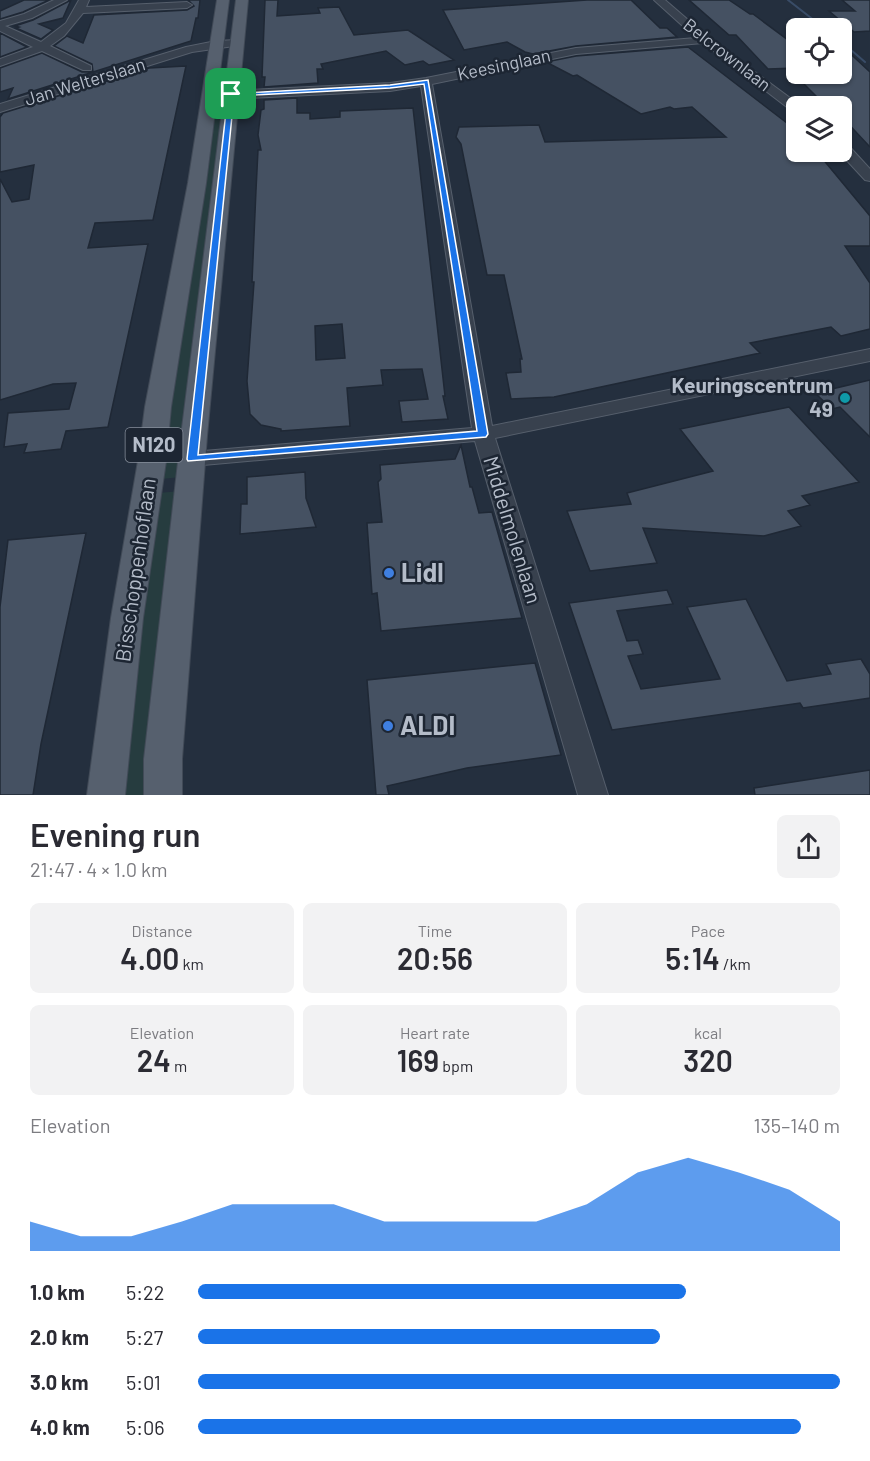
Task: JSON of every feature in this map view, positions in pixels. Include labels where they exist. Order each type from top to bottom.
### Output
[{"type":"main road","name":"Bisschoppenhoflaan","points":[[163,795],[163,759],[192,459],[220,95],[215,52],[223,0]]},
{"type":"main road","name":"Bisschoppenhoflaan","points":[[106,795],[127,618],[152,461],[158,407],[197,183],[220,95],[237,43],[242,0]]},
{"type":"street","points":[[0,26],[62,0]]},
{"type":"street","name":"Belcrownlaan","points":[[659,0],[705,40],[786,101]]},
{"type":"street","points":[[0,63],[41,46],[65,31],[76,19],[82,5],[187,5]]},
{"type":"street","points":[[0,26],[87,68]]},
{"type":"street","name":"Keesinglaan","points":[[220,95],[390,87],[426,82],[576,51],[705,40]]},
{"type":"street","name":"Jan Welterslaan","points":[[0,108],[170,55],[215,52],[237,43]]},
{"type":"street","name":"Middelmolenlaan","points":[[426,82],[483,434],[593,795]]},
{"type":"street","points":[[852,158],[870,177]]},
{"type":"street","points":[[192,459],[483,434],[870,355]]},
{"type":"green space","points":[[225,107],[188,430],[166,432],[213,108]]},
{"type":"green space","points":[[184,443],[181,477],[161,479],[164,445]]},
{"type":"green space","points":[[181,491],[149,795],[116,795],[158,493]]},
{"type":"building","points":[[24,0],[49,0],[0,19],[0,11]]},
{"type":"building","points":[[71,0],[63,18],[39,24],[53,30],[41,39],[15,26],[33,20]]},
{"type":"building","points":[[188,0],[200,0],[198,18],[196,18],[191,41],[8,99],[13,88],[0,92],[0,68],[42,53],[82,72],[93,72],[92,64],[54,46],[67,36],[83,43],[94,15],[187,10],[194,6]]},
{"type":"building","points":[[265,0],[278,0],[277,16],[320,13],[318,8],[339,7],[354,35],[408,30],[454,60],[429,65],[423,61],[405,65],[386,51],[321,64],[323,69],[317,69],[318,83],[264,87],[265,77],[262,77]]},
{"type":"building","points":[[587,0],[631,0],[660,28],[667,28],[677,37],[576,46],[533,54],[507,42],[464,50],[443,10]]},
{"type":"building","points":[[689,0],[729,0],[753,14],[786,39],[786,68],[768,69],[736,35],[729,35]]},
{"type":"building","points":[[842,0],[870,0],[870,31],[854,32],[852,18],[837,18],[829,11],[855,11]]},
{"type":"building","points":[[0,33],[27,47],[0,57]]},
{"type":"building","points":[[688,47],[786,122],[786,162],[825,162],[870,216],[870,246],[845,246],[870,283],[870,329],[841,336],[831,327],[750,343],[760,353],[554,397],[511,399],[506,373],[521,372],[520,359],[522,359],[504,275],[487,275],[461,144],[456,137],[459,127],[539,125],[545,142],[726,137],[692,107],[674,109],[670,107],[641,114],[577,75],[573,76],[546,62],[576,56]]},
{"type":"building","points":[[852,55],[870,72],[870,147],[852,128],[852,96],[816,96],[804,84],[852,84]]},
{"type":"building","points":[[186,66],[153,220],[95,223],[88,248],[148,244],[108,427],[66,431],[61,449],[24,453],[27,444],[4,447],[8,413],[69,409],[76,383],[53,384],[0,400],[0,179],[12,202],[29,199],[34,165],[0,172],[0,117],[3,113],[149,68]]},
{"type":"building","points":[[297,98],[297,113],[310,113],[310,119],[340,117],[340,111],[413,108],[445,396],[443,396],[448,419],[402,422],[399,401],[428,399],[422,369],[381,370],[383,385],[347,388],[350,426],[281,431],[281,429],[261,425],[250,414],[247,381],[254,282],[252,282],[258,150],[261,150],[258,135],[264,100]],"holes":[[[342,324],[345,358],[316,360],[315,326]]]},
{"type":"building","name":"Keuringscentrum 49","points":[[870,380],[870,437],[840,407],[832,409],[815,393]]},
{"type":"building","points":[[789,407],[859,482],[802,496],[810,505],[788,511],[801,526],[764,536],[643,528],[657,563],[590,571],[567,511],[631,504],[627,493],[713,471],[680,429]]},
{"type":"building","points":[[461,445],[470,487],[472,487],[479,513],[492,512],[522,618],[381,631],[377,593],[372,594],[367,523],[382,522],[378,482],[381,479],[380,465],[455,459]]},
{"type":"building","points":[[305,472],[306,498],[316,527],[240,534],[241,504],[247,504],[247,477]]},
{"type":"building","points":[[86,533],[41,744],[33,795],[0,795],[0,607],[8,540]]},
{"type":"building","points":[[667,590],[673,604],[617,611],[627,641],[638,640],[643,654],[628,656],[641,689],[720,679],[687,607],[746,599],[787,681],[831,674],[826,664],[861,659],[870,674],[870,698],[803,708],[800,703],[612,730],[569,603]]},
{"type":"building","points":[[535,663],[561,755],[467,768],[387,786],[389,795],[376,795],[367,680]]},
{"type":"building","points":[[870,770],[870,795],[755,795],[754,788]]},
{"type":"waterway","points":[[788,0],[811,18]]},
{"type":"waterway","points":[[852,51],[865,62]]},
{"type":"place","name":"Keuringscentrum 49","points":[[845,398]]},
{"type":"place","name":"Lidl","points":[[389,573]]},
{"type":"place","name":"ALDI","points":[[388,726]]},
{"type":"route","points":[[426,82],[483,434],[192,459],[231,94],[390,87],[426,82]]}]
